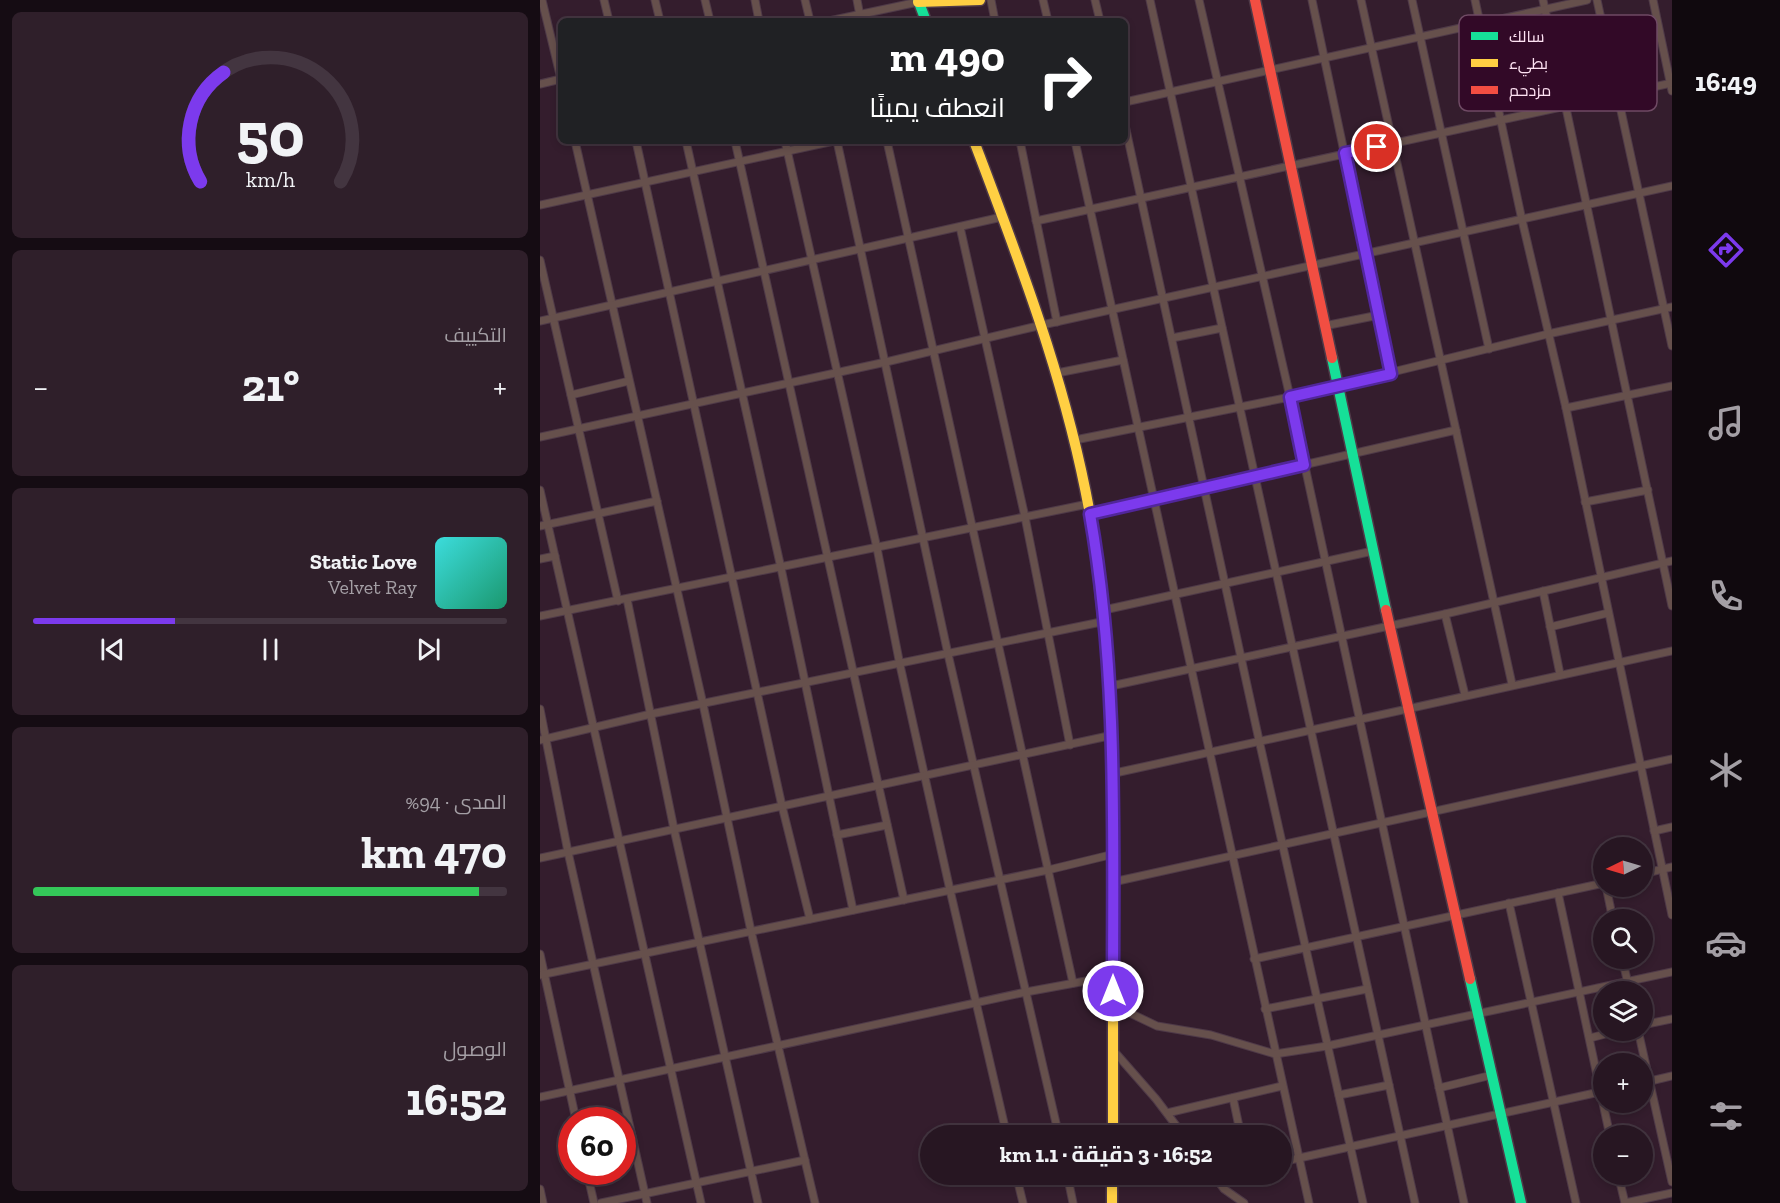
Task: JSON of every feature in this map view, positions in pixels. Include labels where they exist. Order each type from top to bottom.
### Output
[{"type":"street","points":[[542,0],[558,67]]},
{"type":"street","points":[[604,0],[608,18]]},
{"type":"street","points":[[655,0],[659,18]]},
{"type":"street","points":[[705,0],[709,18]]},
{"type":"street","points":[[754,0],[758,18]]},
{"type":"street","points":[[806,0],[809,18]]},
{"type":"street","points":[[857,0],[860,18],[918,1],[980,0]]},
{"type":"street","points":[[991,0],[994,18]]},
{"type":"street","points":[[1043,0],[1047,18]]},
{"type":"street","points":[[1095,0],[1099,18]]},
{"type":"street","points":[[1150,0],[1415,1203]]},
{"type":"street","points":[[1199,0],[1290,397],[1380,823],[1464,1203]]},
{"type":"street","points":[[1255,0],[1336,387],[1521,1203]]},
{"type":"street","points":[[1312,0],[1391,374]]},
{"type":"street","points":[[1361,0],[1512,684]]},
{"type":"street","points":[[1412,0],[1443,132],[1489,350]]},
{"type":"street","points":[[1474,0],[1477,15]]},
{"type":"street","points":[[1543,0],[1546,15]]},
{"type":"street","points":[[1519,15],[1587,0]]},
{"type":"street","points":[[1597,0],[1600,15]]},
{"type":"street","points":[[1653,0],[1656,15]]},
{"type":"street","points":[[918,1],[925,18]]},
{"type":"street","points":[[1657,18],[1672,86],[1657,88]]},
{"type":"street","points":[[1128,101],[1459,28]]},
{"type":"street","points":[[540,84],[558,80]]},
{"type":"street","points":[[1499,111],[1566,408],[1672,915]]},
{"type":"street","points":[[1036,221],[1546,111]]},
{"type":"street","points":[[1567,111],[1672,606]]},
{"type":"street","points":[[1620,111],[1638,194],[1668,308],[1672,346]]},
{"type":"street","points":[[1128,138],[1305,948],[1364,1203]]},
{"type":"street","points":[[576,144],[703,704],[725,818],[814,1203]]},
{"type":"street","points":[[637,144],[782,806],[810,919]]},
{"type":"street","points":[[687,144],[781,568],[853,910]]},
{"type":"street","points":[[736,144],[830,557],[904,900]]},
{"type":"street","points":[[786,144],[878,548],[924,776],[1004,1125]]},
{"type":"street","points":[[540,205],[820,144]]},
{"type":"street","points":[[837,144],[925,538],[948,654],[1056,1125]]},
{"type":"street","points":[[888,144],[1072,983]]},
{"type":"street","points":[[975,144],[1042,325],[1057,373],[1075,440],[1089,509],[1105,616],[1115,773],[1113,1125]]},
{"type":"street","points":[[1021,144],[1057,322]]},
{"type":"street","points":[[1076,144],[1309,1203]]},
{"type":"street","points":[[540,437],[638,417],[790,381],[933,352],[1112,309],[1464,234],[1672,186]]},
{"type":"street","points":[[540,321],[1002,217]]},
{"type":"street","points":[[960,227],[1025,518],[1070,745]]},
{"type":"street","points":[[540,260],[618,601]]},
{"type":"street","points":[[1075,440],[1336,387],[1548,334],[1668,308]]},
{"type":"street","points":[[1324,326],[1379,315]]},
{"type":"street","points":[[1172,338],[1222,328]]},
{"type":"street","points":[[1057,373],[1123,360]]},
{"type":"street","points":[[571,394],[629,381]]},
{"type":"street","points":[[1566,408],[1672,386]]},
{"type":"street","points":[[540,616],[1025,518],[1153,500],[1456,430]]},
{"type":"street","points":[[540,490],[544,525],[555,556],[617,841],[701,1203]]},
{"type":"street","points":[[1586,502],[1648,490]]},
{"type":"street","points":[[544,525],[657,501]]},
{"type":"street","points":[[543,739],[651,714],[854,675],[1047,633],[1174,594],[1373,551]]},
{"type":"street","points":[[540,560],[555,556]]},
{"type":"street","points":[[1111,686],[1445,614],[1672,561]]},
{"type":"street","points":[[1543,591],[1560,674]]},
{"type":"street","points":[[627,599],[674,829],[758,1203]]},
{"type":"street","points":[[1550,627],[1608,613]]},
{"type":"street","points":[[1445,614],[1465,695]]},
{"type":"street","points":[[1115,773],[1512,684],[1672,651]]},
{"type":"street","points":[[540,709],[543,739],[647,1203]]},
{"type":"street","points":[[540,858],[1113,735]]},
{"type":"street","points":[[1113,882],[1672,759]]},
{"type":"street","points":[[837,835],[887,825]]},
{"type":"street","points":[[1653,831],[1672,827]]},
{"type":"street","points":[[542,974],[1048,870],[1114,854]]},
{"type":"street","points":[[1653,872],[1672,867]]},
{"type":"street","points":[[1254,959],[1509,903],[1593,887]]},
{"type":"street","points":[[1558,893],[1593,1053]]},
{"type":"street","points":[[1509,903],[1576,1203]]},
{"type":"street","points":[[540,954],[542,974],[573,1107]]},
{"type":"street","points":[[1624,969],[1627,981],[1672,972]]},
{"type":"street","points":[[540,1097],[1026,992],[1113,976]]},
{"type":"street","points":[[1265,1009],[1367,989]]},
{"type":"street","points":[[1113,1005],[1157,1026],[1201,1033],[1275,1054],[1378,1036],[1593,989]]},
{"type":"street","points":[[1653,1022],[1672,1018]]},
{"type":"street","points":[[1113,1050],[1176,1125]]},
{"type":"street","points":[[1439,1088],[1492,1075]]},
{"type":"street","points":[[1653,1080],[1672,1076]]},
{"type":"street","points":[[1339,1095],[1389,1085]]},
{"type":"street","points":[[1167,1113],[1282,1086]]},
{"type":"street","points":[[1292,1159],[1593,1093]]},
{"type":"street","points":[[1233,1098],[1239,1125]]},
{"type":"street","points":[[1653,1109],[1672,1182]]},
{"type":"street","points":[[602,1203],[805,1160]]},
{"type":"street","points":[[590,1185],[594,1203]]},
{"type":"street","points":[[1019,1185],[1023,1203]]},
{"type":"street","points":[[1069,1185],[1073,1203]]},
{"type":"street","points":[[1112,1185],[1112,1203]]},
{"type":"street","points":[[1224,1185],[1244,1203]]},
{"type":"street","points":[[1621,1185],[1625,1203],[1672,1193]]},
{"type":"street","points":[[540,1189],[543,1203]]},
{"type":"traffic: fast","points":[[918,0],[925,18]]},
{"type":"traffic: fast","points":[[1332,358],[1386,610]]},
{"type":"traffic: fast","points":[[1470,979],[1521,1203]]},
{"type":"traffic: slow","points":[[918,2],[980,0]]},
{"type":"traffic: slow","points":[[975,144],[1047,343],[1076,446],[1096,552]]},
{"type":"traffic: slow","points":[[1113,781],[1113,1125]]},
{"type":"traffic: slow","points":[[1112,1185],[1112,1203]]},
{"type":"traffic: jam","points":[[1255,0],[1332,358]]},
{"type":"traffic: jam","points":[[1096,552],[1108,659],[1113,781]]},
{"type":"traffic: jam","points":[[1386,610],[1470,979]]},
{"type":"route","points":[[1113,991],[1115,773],[1111,686],[1103,596],[1090,514],[1304,465],[1290,397],[1391,374],[1345,153],[1377,147]]}]
